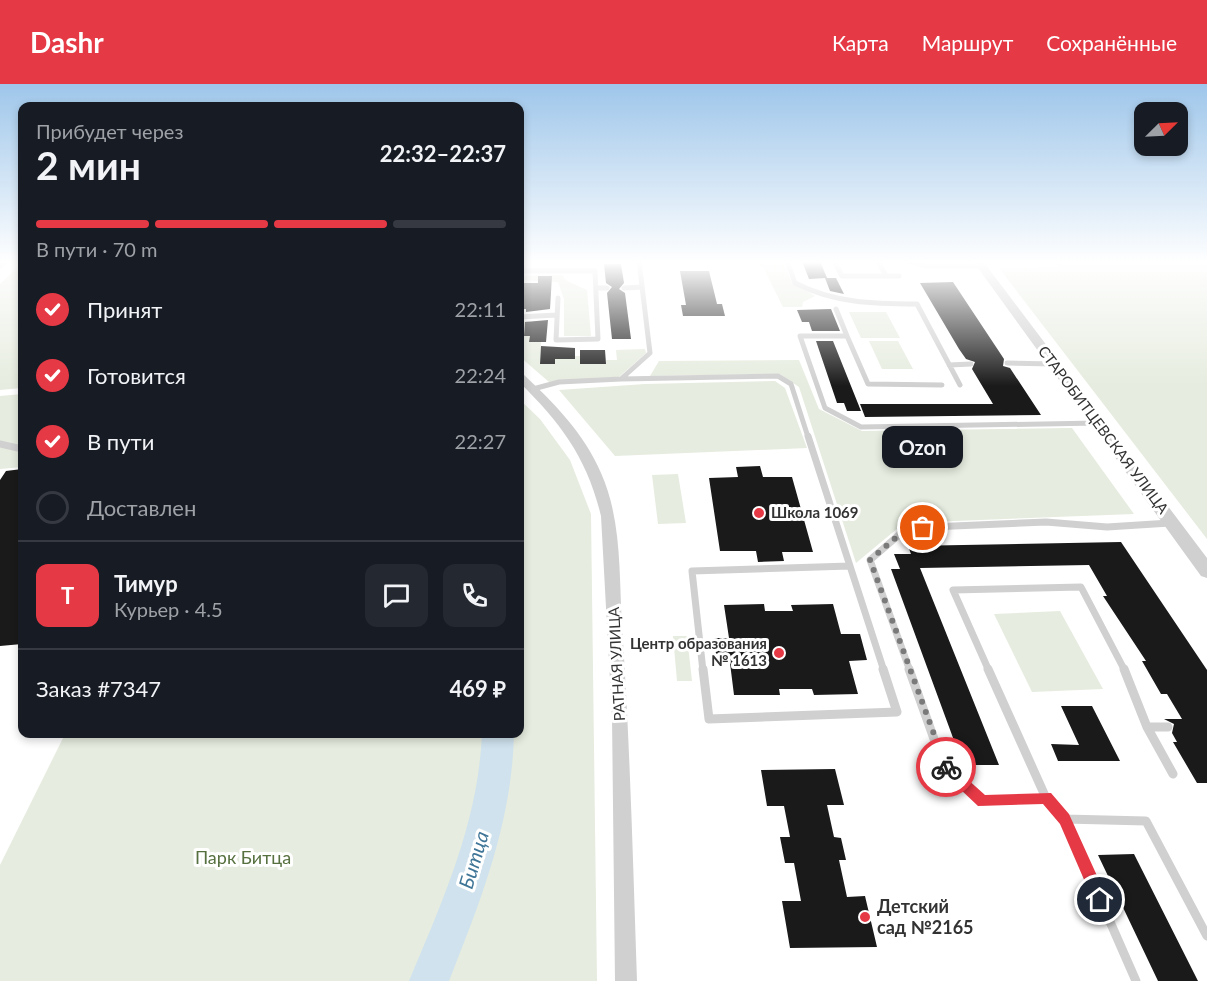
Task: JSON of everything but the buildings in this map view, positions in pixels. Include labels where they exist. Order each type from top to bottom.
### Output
[{"type":"street","name":"СТАРОБИТЦЕВСКАЯ УЛИЦА","points":[[1009,303],[1206,567]]},
{"type":"street","name":"РАТНАЯ УЛИЦА","points":[[524,381],[567,425],[582,446],[602,489],[608,516],[620,717],[626,981]]},
{"type":"lane","points":[[558,303],[556,340],[598,339],[597,303]]},
{"type":"lane","points":[[621,379],[650,353],[644,303]]},
{"type":"lane","points":[[851,303],[917,303],[960,386]]},
{"type":"lane","points":[[836,309],[868,384],[942,385]]},
{"type":"lane","points":[[524,317],[557,315]]},
{"type":"lane","points":[[847,336],[800,336],[825,408],[861,427],[1098,423]]},
{"type":"lane","points":[[1007,363],[1054,364]]},
{"type":"lane","points":[[950,365],[971,364]]},
{"type":"lane","points":[[533,389],[559,382],[621,379],[778,376],[792,384],[897,712],[709,719],[692,571],[850,566]]},
{"type":"lane","points":[[0,444],[18,448]]},
{"type":"lane","points":[[1046,798],[982,801],[943,764],[870,560],[907,528],[1046,522],[1107,527],[1172,523]]},
{"type":"lane","points":[[1136,981],[1065,819],[1046,798],[953,590],[1081,587],[1131,682],[1147,727],[1173,774]]},
{"type":"lane","points":[[1147,727],[1168,727]]},
{"type":"lane","points":[[1065,819],[1146,820],[1207,936]]},
{"type":"green space","points":[[0,303],[18,303],[18,388],[0,390]]},
{"type":"green space","points":[[564,303],[588,303],[591,336],[564,336]]},
{"type":"green space","points":[[781,303],[803,303],[802,307],[783,307]]},
{"type":"green space","points":[[1026,303],[1207,303],[1207,539]]},
{"type":"green space","points":[[849,312],[886,312],[900,338],[861,338]]},
{"type":"green space","points":[[529,321],[529,325],[525,325],[524,335],[524,322]]},
{"type":"green space","points":[[524,335],[530,336],[530,342],[541,342],[540,364],[554,364],[555,359],[565,359],[565,356],[580,356],[580,364],[606,364],[606,360],[617,360],[616,350],[645,349],[646,353],[619,377],[549,382],[524,360]]},
{"type":"green space","points":[[869,341],[898,341],[913,369],[882,369]]},
{"type":"green space","points":[[799,360],[819,409],[862,431],[1072,428],[1134,514],[904,523],[856,563],[799,387],[780,374],[650,376],[659,361]]},
{"type":"green space","points":[[775,381],[785,388],[807,448],[615,456],[559,390],[645,384]]},
{"type":"green space","points":[[18,394],[18,467],[0,469],[0,396]]},
{"type":"green space","name":"Парк Битца","points":[[524,404],[540,419],[570,460],[591,514],[597,981],[0,981],[0,865],[63,738],[524,738]]},
{"type":"green space","points":[[678,474],[686,523],[658,524],[652,475]]},
{"type":"green space","points":[[1060,611],[1103,689],[1032,692],[994,614]]},
{"type":"green space","points":[[673,636],[687,636],[692,681],[677,681]]},
{"type":"waterway","name":"Битца","points":[[429,981],[465,891],[485,829],[493,798],[498,738]]},
{"type":"way so far","points":[[923,528],[907,528],[870,560],[946,767]]},
{"type":"place","name":"Школа 1069","points":[[759,513]]},
{"type":"place","name":"Ozon","points":[[923,528]]},
{"type":"place","name":"Центр образования № 1613","points":[[779,653]]},
{"type":"place","name":"Детский сад №2165","points":[[865,917]]},
{"type":"route","points":[[946,767],[982,801],[1046,798],[1065,819],[1100,900]]}]
